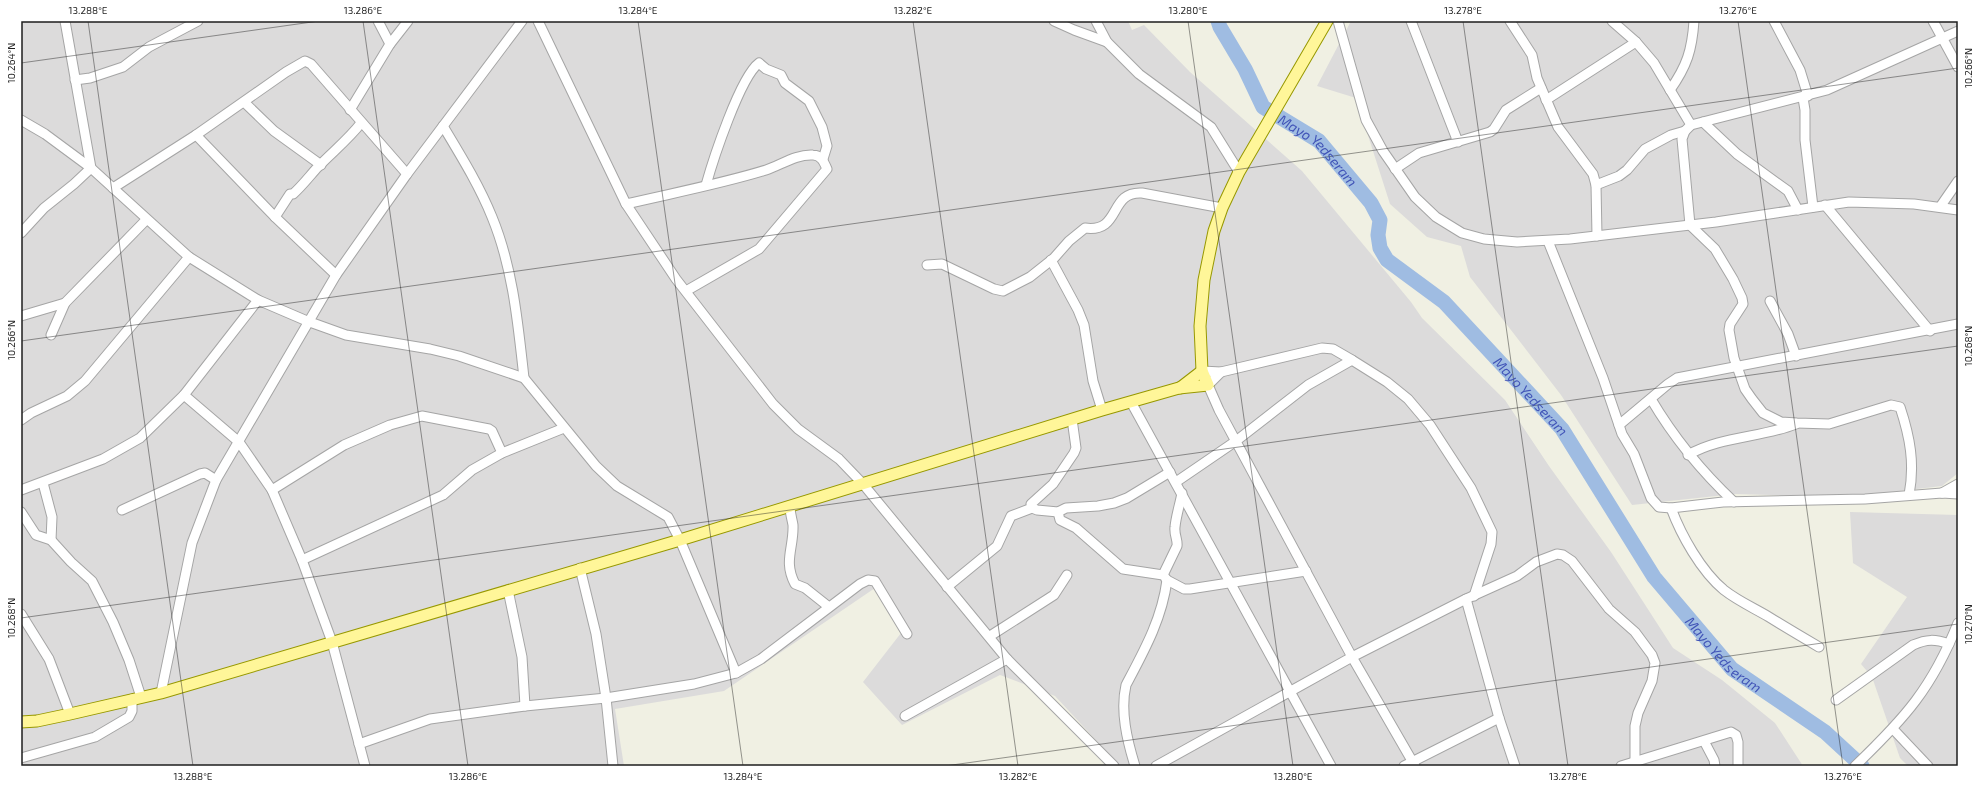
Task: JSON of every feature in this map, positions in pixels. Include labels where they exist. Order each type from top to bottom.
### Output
[{"type":"main road","points":[[21,722],[37,721],[161,693],[790,507],[1102,410],[1179,388],[1208,385],[1202,371],[1200,326],[1204,280],[1208,256],[1222,208],[1253,146],[1327,21]]},
{"type":"main road","points":[[1179,388],[1202,371]]},
{"type":"street","points":[[64,21],[91,168]]},
{"type":"street","points":[[75,80],[90,78],[123,67],[149,47],[198,21]]},
{"type":"street","points":[[378,21],[390,44]]},
{"type":"street","points":[[350,110],[390,44],[408,21]]},
{"type":"street","points":[[161,693],[192,543],[216,480],[307,321],[336,275],[407,174],[522,21]]},
{"type":"street","points":[[538,21],[626,204],[686,292],[773,404],[798,429],[839,459],[863,484],[947,587],[990,636],[1007,659],[1114,766]]},
{"type":"street","points":[[1054,21],[1107,42]]},
{"type":"street","points":[[1096,21],[1107,42],[1139,74],[1211,127],[1239,172]]},
{"type":"street","points":[[1338,21],[1366,120],[1395,168],[1415,197],[1436,217],[1462,232],[1490,240],[1517,242],[1548,241],[1690,225],[1848,202],[1880,201],[1958,210]]},
{"type":"street","points":[[1411,21],[1458,142]]},
{"type":"street","points":[[1510,21],[1532,55],[1541,88],[1558,127],[1593,174],[1596,185],[1597,236]]},
{"type":"street","points":[[1612,21],[1636,42],[1654,63],[1670,90],[1688,128]]},
{"type":"street","points":[[1670,90],[1681,74],[1692,45],[1694,21]]},
{"type":"street","points":[[1774,21],[1800,70],[1805,97],[1805,140],[1813,207]]},
{"type":"street","points":[[1933,21],[1958,67]]},
{"type":"street","points":[[1596,185],[1619,176],[1627,170],[1645,149],[1671,135],[1703,122],[1828,90],[1958,31]]},
{"type":"street","points":[[1546,100],[1636,42]]},
{"type":"street","points":[[113,188],[196,135],[286,72],[305,61],[311,64],[407,174]]},
{"type":"street","points":[[686,292],[759,249],[827,168],[823,159],[827,146],[822,127],[809,101],[784,83],[781,75],[766,69],[759,63],[738,96],[715,151],[706,185]]},
{"type":"street","points":[[1395,168],[1419,153],[1490,132],[1494,129],[1506,110],[1541,88]]},
{"type":"street","points":[[244,102],[274,131],[321,165]]},
{"type":"street","points":[[21,120],[45,134],[91,168],[146,220],[189,257],[258,300],[307,321],[346,335],[430,349],[459,356],[524,378],[596,466],[617,486],[668,517],[680,540],[736,673]]},
{"type":"street","points":[[1703,122],[1737,154],[1788,191],[1798,210]]},
{"type":"street","points":[[275,217],[290,194],[298,190],[353,134],[361,123]]},
{"type":"street","points":[[443,126],[479,187],[493,219],[513,292],[524,378]]},
{"type":"street","points":[[1688,128],[1682,138],[1690,225],[1715,249],[1733,279],[1742,298],[1743,304],[1730,324],[1729,330],[1734,358],[1745,389],[1763,413],[1781,422],[1829,424],[1891,405],[1900,407],[1909,434],[1912,458],[1912,479],[1909,495]]},
{"type":"street","points":[[196,135],[275,217],[336,275]]},
{"type":"street","points":[[626,204],[768,169],[795,158],[814,155],[823,159]]},
{"type":"street","points":[[21,233],[44,208],[91,168]]},
{"type":"street","points":[[1940,207],[1958,181]]},
{"type":"street","points":[[928,265],[942,264],[994,289],[1003,291],[1030,277],[1051,260],[1085,228],[1096,229],[1104,226],[1124,197],[1130,193],[1142,193],[1222,208]]},
{"type":"street","points":[[1825,205],[1930,330]]},
{"type":"street","points":[[51,335],[65,303],[146,220]]},
{"type":"street","points":[[1548,241],[1619,425],[1634,454],[1650,498],[1659,507],[1671,508],[1734,502],[1866,499],[1942,493],[1958,494]]},
{"type":"street","points":[[21,420],[31,413],[67,396],[85,381],[189,257]]},
{"type":"street","points":[[1051,260],[1078,310],[1084,325],[1093,381],[1102,410]]},
{"type":"street","points":[[21,490],[43,483],[103,459],[140,438],[184,395],[258,300]]},
{"type":"street","points":[[1770,301],[1788,334],[1796,356]]},
{"type":"street","points":[[21,316],[65,303]]},
{"type":"street","points":[[1619,425],[1677,378],[1958,324]]},
{"type":"street","points":[[1202,371],[1220,372],[1322,348],[1333,349],[1387,382],[1408,400],[1430,425],[1471,488],[1492,532],[1491,544],[1470,597],[1498,718],[1515,766]]},
{"type":"street","points":[[1176,482],[1236,441],[1308,385],[1352,360]]},
{"type":"street","points":[[1220,372],[1208,385],[1236,441],[1410,765],[1498,718]]},
{"type":"street","points":[[184,395],[239,442],[272,490],[302,560],[332,642],[365,766]]},
{"type":"street","points":[[1651,399],[1688,455],[1708,478],[1734,502]]},
{"type":"street","points":[[1131,402],[1331,766]]},
{"type":"street","points":[[272,490],[344,444],[390,425],[422,416],[490,429],[502,453]]},
{"type":"street","points":[[1032,508],[1031,504],[1053,484],[1074,454],[1076,448],[1072,419]]},
{"type":"street","points":[[1688,455],[1702,447],[1767,434],[1797,423]]},
{"type":"street","points":[[302,560],[443,495],[472,470],[502,453],[564,428]]},
{"type":"street","points":[[947,587],[997,546],[1011,516],[1032,508],[1037,510],[1058,512],[1066,508],[1098,506],[1127,498],[1170,472]]},
{"type":"street","points":[[122,510],[200,474],[205,473],[216,480]]},
{"type":"street","points":[[43,483],[52,517],[51,540]]},
{"type":"street","points":[[1942,493],[1958,484]]},
{"type":"street","points":[[1135,766],[1123,714],[1123,696],[1126,685],[1160,617],[1164,602],[1165,578],[1177,546],[1174,536],[1182,493]]},
{"type":"street","points":[[790,507],[793,525],[789,562],[791,577],[794,584],[805,588],[829,608]]},
{"type":"street","points":[[1671,508],[1681,532],[1697,557],[1707,572],[1723,589],[1739,601],[1819,647]]},
{"type":"street","points":[[21,512],[36,535],[51,540],[71,562],[92,581],[99,592],[129,660],[137,698],[129,717],[95,737],[21,758]]},
{"type":"street","points":[[1058,512],[1060,520],[1076,528],[1123,570],[1165,578],[1184,589],[1232,584],[1306,571]]},
{"type":"street","points":[[1156,766],[1352,657],[1470,597],[1517,576],[1536,562],[1557,554],[1564,555],[1572,561],[1609,609],[1635,632],[1652,655],[1655,663],[1652,681],[1638,713],[1635,726],[1635,761]]},
{"type":"street","points":[[580,568],[596,634],[606,698],[613,766]]},
{"type":"street","points":[[990,636],[1054,595],[1067,575]]},
{"type":"street","points":[[359,744],[430,719],[525,706],[606,698],[694,684],[736,673],[760,659],[860,584],[868,580],[874,582],[906,634]]},
{"type":"street","points":[[508,590],[522,657],[525,706]]},
{"type":"street","points":[[21,614],[49,659],[70,714]]},
{"type":"street","points":[[1855,766],[1893,729],[1917,701],[1932,680],[1957,627]]},
{"type":"street","points":[[1836,700],[1913,645],[1925,640],[1937,639],[1949,644]]},
{"type":"street","points":[[905,716],[1007,659]]},
{"type":"street","points":[[1893,729],[1928,766]]},
{"type":"street","points":[[1621,766],[1731,732],[1736,735],[1738,742],[1738,766]]},
{"type":"street","points":[[1704,741],[1714,760],[1715,766]]},
{"type":"shaded area","points":[[21,21],[1128,21],[1132,30],[1144,25],[1190,72],[1302,171],[1411,302],[1422,318],[1505,400],[1549,466],[1611,552],[1673,648],[1722,680],[1775,723],[1803,766],[1120,766],[1055,696],[1000,675],[902,725],[863,682],[901,633],[875,588],[724,691],[615,709],[624,766],[21,766]]},
{"type":"shaded area","points":[[1351,21],[1958,21],[1958,473],[1942,486],[1849,497],[1735,494],[1632,505],[1561,395],[1470,277],[1461,246],[1427,237],[1390,204],[1356,98],[1317,86]]},
{"type":"shaded area","points":[[1850,512],[1958,515],[1958,766],[1908,766],[1900,758],[1872,677],[1861,664],[1907,597],[1853,563]]},
{"type":"waterway","name":"Mayo Yedseram","points":[[1218,21],[1245,69],[1263,107],[1319,141],[1371,203],[1380,220],[1378,235],[1380,248],[1387,260],[1444,302],[1562,429],[1654,577],[1732,669],[1825,732],[1862,766]]}]
